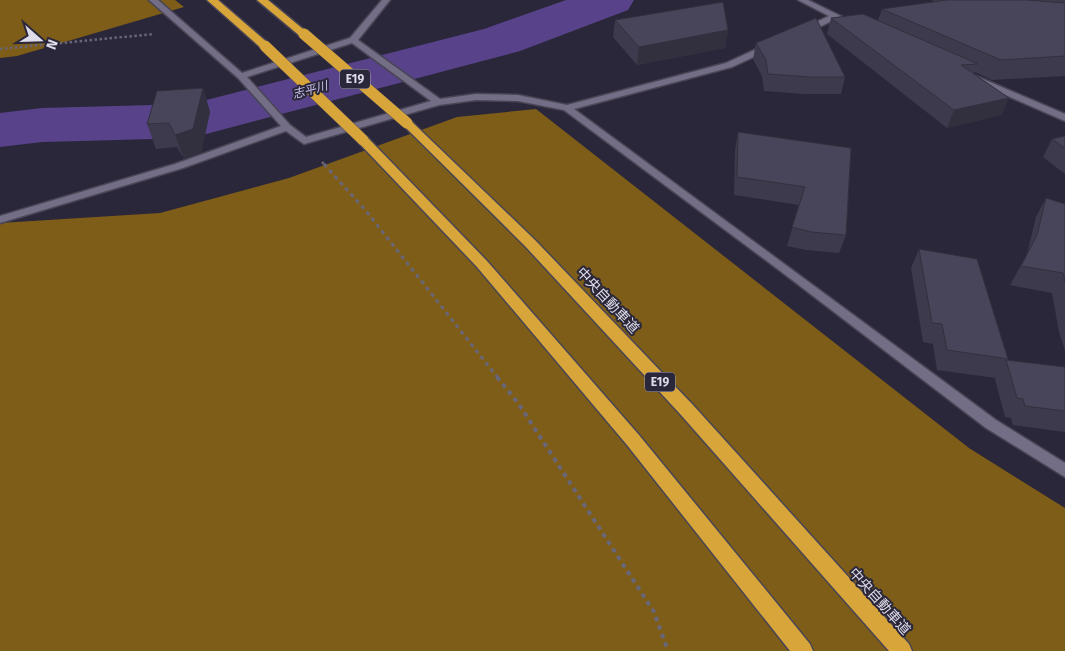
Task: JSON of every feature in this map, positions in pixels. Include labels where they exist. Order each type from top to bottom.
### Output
[{"type":"highway","points":[[212,0],[265,46],[363,140],[482,264],[627,432],[803,651]]},
{"type":"highway","name":"中央自動車道","points":[[262,0],[407,123],[530,243],[687,410],[902,651]]},
{"type":"street","points":[[153,0],[240,76],[287,128],[304,141],[438,102],[476,97],[518,98],[567,108],[795,276],[991,424],[1065,471]]},
{"type":"street","points":[[240,76],[353,40],[386,0]]},
{"type":"street","points":[[802,0],[863,27]]},
{"type":"street","points":[[567,108],[729,65],[835,16]]},
{"type":"street","points":[[353,40],[438,102]]},
{"type":"street","points":[[966,74],[1065,118]]},
{"type":"street","points":[[0,220],[179,166],[287,128]]},
{"type":"path","points":[[0,49],[189,30]]},
{"type":"path","points":[[304,141],[366,211],[518,403],[654,612],[668,651]]},
{"type":"shaded area","points":[[0,0],[175,0],[184,7],[17,56],[0,58]]},
{"type":"shaded area","points":[[536,109],[969,448],[1065,508],[1065,651],[0,651],[0,223],[160,213],[289,178],[457,117]]},
{"type":"building","points":[[947,0],[1027,0],[1065,3],[1065,56],[1001,60],[882,9]]},
{"type":"building","points":[[723,2],[728,30],[639,47],[615,20]]},
{"type":"building","points":[[863,14],[978,64],[961,65],[1009,98],[954,110],[831,18]]},
{"type":"building","points":[[816,18],[845,77],[768,74],[766,60],[756,43]]},
{"type":"building","points":[[203,88],[193,129],[175,135],[169,123],[147,124],[157,91]]},
{"type":"building","points":[[738,132],[851,148],[846,235],[811,232],[792,227],[805,187],[737,177]]},
{"type":"building","points":[[1065,136],[1065,148],[1052,139]]},
{"type":"building","points":[[1046,198],[1065,204],[1065,282],[1063,273],[1021,266],[1037,235]]},
{"type":"building","points":[[919,249],[977,259],[1008,359],[947,350],[942,324],[932,323]]},
{"type":"building","points":[[1006,360],[1065,367],[1065,411],[1025,406],[1023,399],[1017,398]]},
{"type":"waterway","name":"志平川","points":[[0,130],[42,125],[191,121],[502,40],[611,0]]}]
